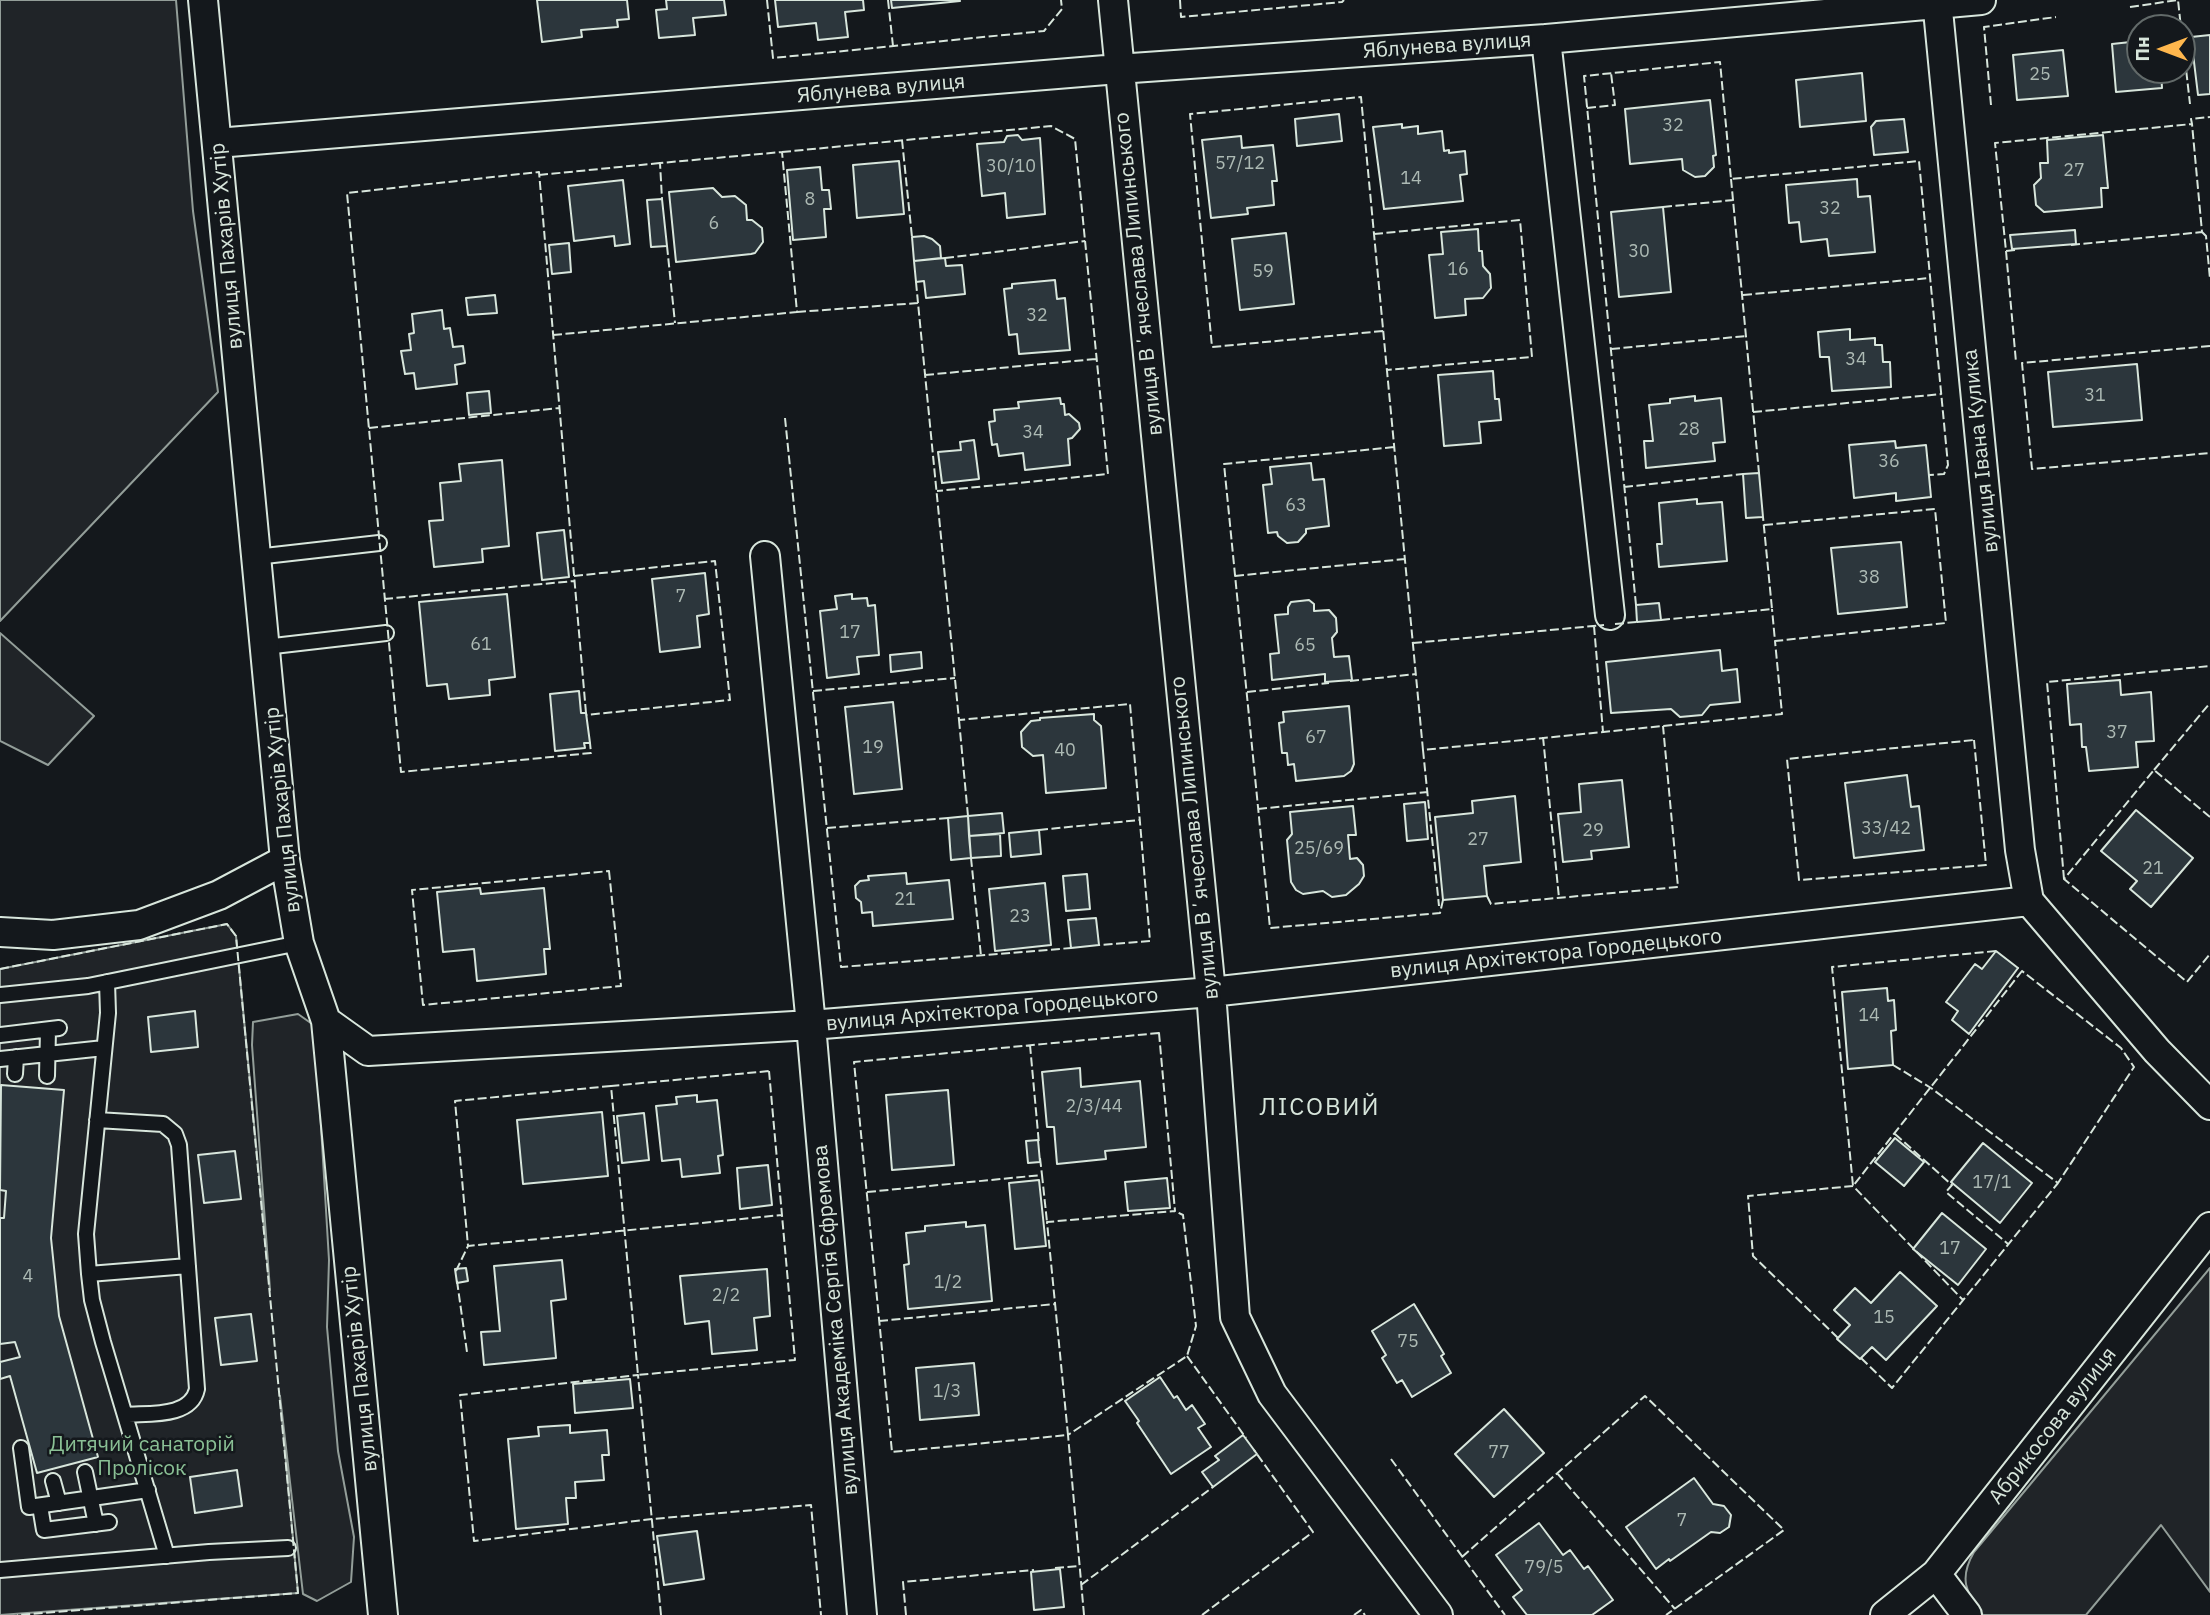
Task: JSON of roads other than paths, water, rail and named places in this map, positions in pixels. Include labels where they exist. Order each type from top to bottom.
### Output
[{"type":"street","name":"вулиця Пахарів Хутір","points":[[203,0],[285,860],[299,943],[326,1021],[383,1615]]},
{"type":"street","name":"вулиця Вʼячеслава Липинського","points":[[1112,0],[1211,992],[1235,1317],[1272,1394],[1438,1615]]},
{"type":"street","name":"Яблунева вулиця","points":[[217,143],[1118,69],[1546,39],[1981,0]]},
{"type":"street","name":"вулиця Івана Кулика","points":[[1938,2],[2020,850],[2029,901]]},
{"type":"street","name":"Яблунева вулиця","points":[[1546,39],[1610,615]]},
{"type":"street","name":"вулиця Архітектора Городецького","points":[[765,556],[811,1025]]},
{"type":"street","points":[[0,932],[53,935],[139,925],[219,895],[285,860]]},
{"type":"street","name":"вулиця Архітектора Городецького","points":[[326,1021],[368,1051],[811,1025],[1211,992],[2029,901]]},
{"type":"street","points":[[2029,901],[2157,1051],[2210,1105]]},
{"type":"street","name":"вулиця Академіка Сергія Єфремова","points":[[811,1025],[862,1615]]},
{"type":"street","name":"Абрикосова вулиця","points":[[1885,1615],[1936,1574],[2210,1227]]},
{"type":"street","points":[[1936,1574],[1967,1615]]},
{"type":"lane","points":[[256,556],[379,543]]},
{"type":"lane","points":[[265,647],[386,633]]},
{"type":"lane","points":[[0,995],[107,982],[299,943]]},
{"type":"lane","points":[[107,982],[108,1013],[86,1234],[89,1274],[97,1319],[167,1556]]},
{"type":"lane","points":[[16,1074],[6,1058],[0,1035],[54,1029],[48,1054],[47,1076]]},
{"type":"lane","points":[[6,1058],[104,1048]]},
{"type":"lane","points":[[97,1120],[163,1124],[172,1129],[177,1137],[196,1396],[191,1403],[173,1411],[126,1415]]},
{"type":"lane","points":[[89,1274],[188,1266]]},
{"type":"lane","points":[[21,1448],[29,1507],[148,1490]]},
{"type":"lane","points":[[40,1506],[44,1530],[102,1523],[85,1472]]},
{"type":"lane","points":[[53,1481],[59,1503]]},
{"type":"lane","points":[[0,1570],[288,1548]]},
{"type":"district","name":"ЛІСОВИЙ","points":[[1320,1108]]},
{"type":"park label","name":"Дитячий санаторій Пролісок","points":[[142,1457]]}]
